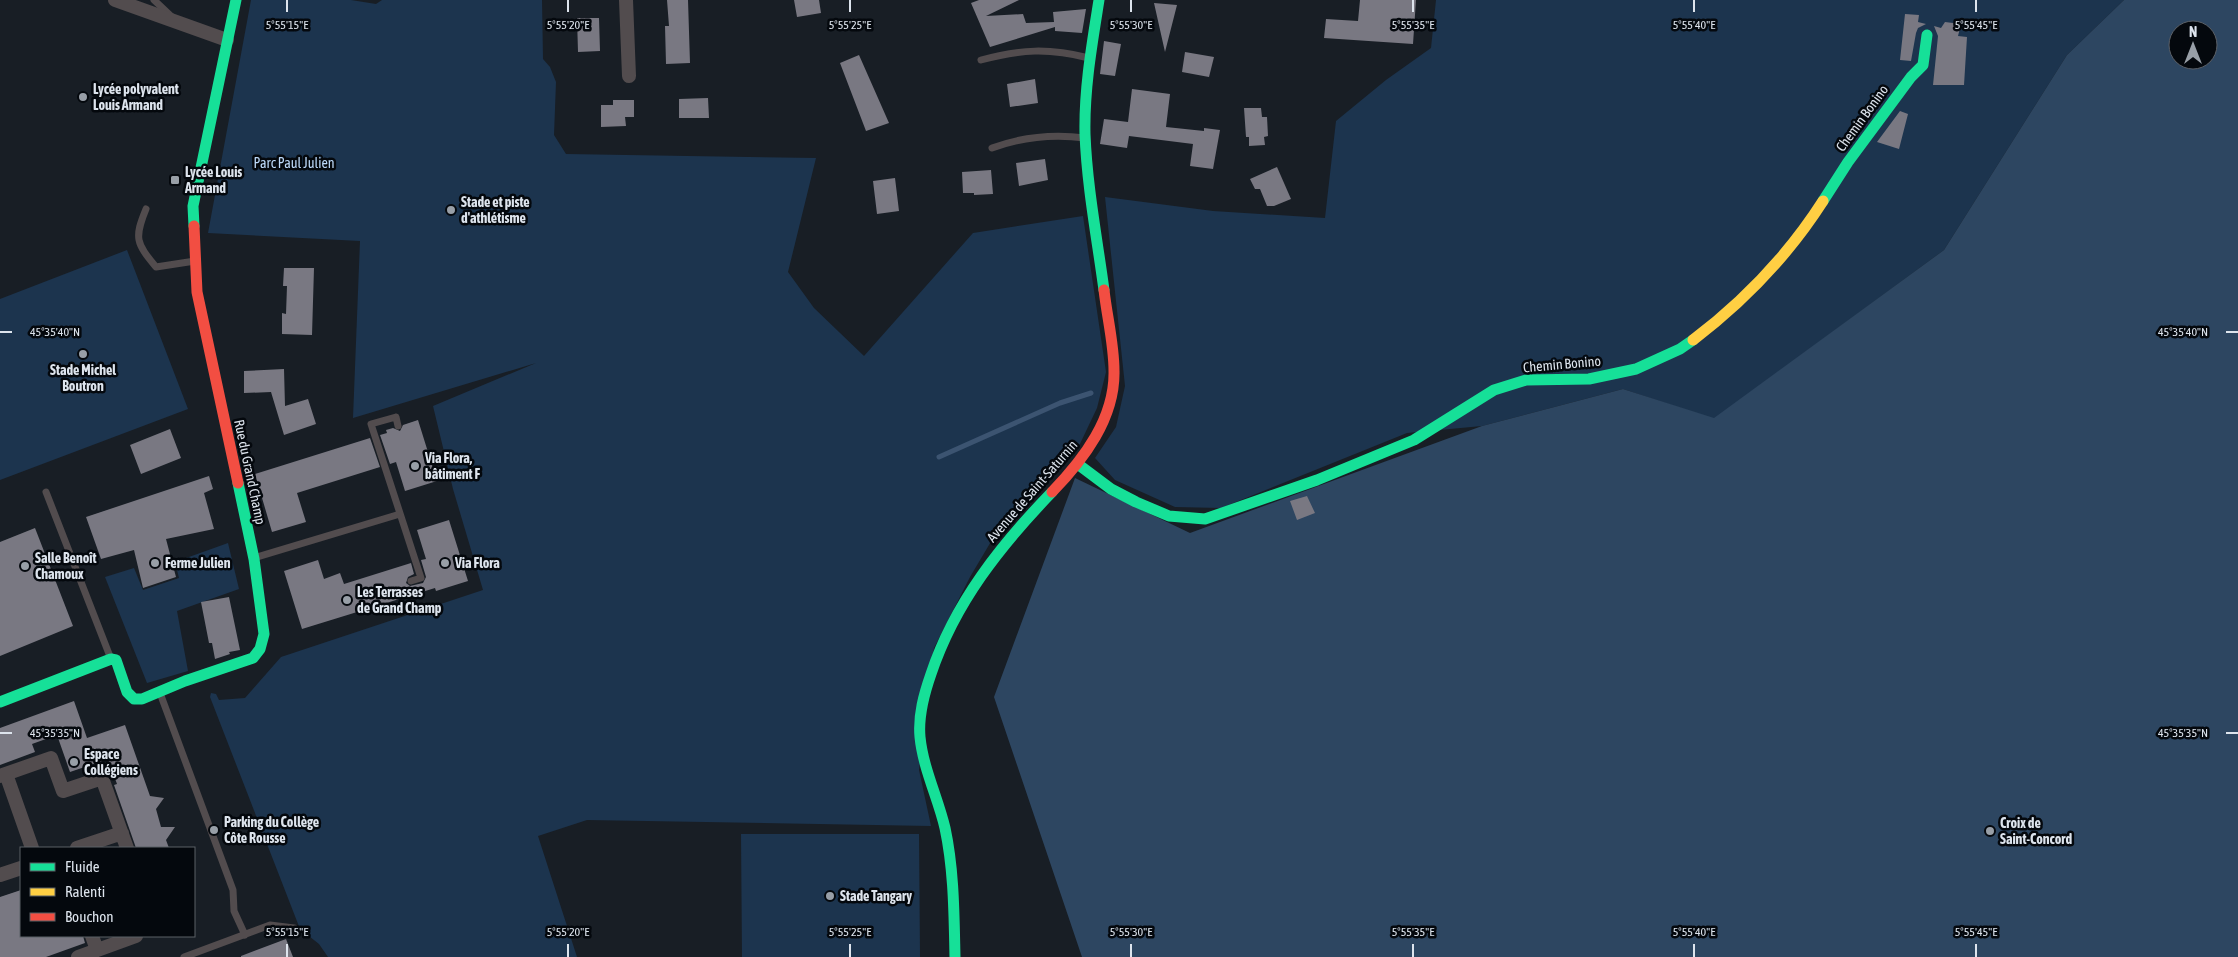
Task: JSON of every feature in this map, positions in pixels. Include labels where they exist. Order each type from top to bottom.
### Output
[{"type":"street","points":[[115,0],[227,40]]},
{"type":"street","name":"Rue du Grand Champ","points":[[111,659],[116,660],[127,692],[134,699],[142,699],[161,690],[257,656],[264,634],[254,558],[197,292],[195,261],[193,206],[236,0]]},
{"type":"street","points":[[626,0],[629,76]]},
{"type":"street","name":"Avenue de Saint-Saturnin","points":[[955,957],[954,894],[945,829],[921,747],[920,712],[934,662],[977,578],[1011,536],[1079,465],[1098,435],[1108,411],[1113,384],[1112,351],[1085,138],[1086,84],[1099,0]]},
{"type":"street","name":"Chemin Bonino","points":[[1079,465],[1111,489],[1136,502],[1169,516],[1205,519],[1317,480],[1414,440],[1494,390],[1526,380],[1589,379],[1636,369],[1680,349],[1718,321],[1765,275],[1807,226],[1848,162],[1911,77],[1923,65],[1928,35]]},
{"type":"street","points":[[0,702],[111,659]]},
{"type":"street","points":[[32,847],[3,775],[51,758],[63,792],[102,778],[128,847]]},
{"type":"street","points":[[80,847],[122,833]]},
{"type":"street","points":[[0,875],[20,868]]},
{"type":"street","points":[[92,937],[97,950]]},
{"type":"street","points":[[78,957],[133,937]]},
{"type":"lane","points":[[154,0],[177,22]]},
{"type":"lane","points":[[981,60],[1026,50],[1054,50],[1090,59]]},
{"type":"lane","points":[[992,148],[1024,139],[1042,137],[1085,138]]},
{"type":"lane","points":[[146,209],[137,230],[141,249],[156,267],[195,261]]},
{"type":"lane","points":[[398,426],[396,416],[370,424],[421,578],[411,581]]},
{"type":"lane","points":[[46,492],[111,659]]},
{"type":"lane","points":[[254,558],[400,514]]},
{"type":"lane","points":[[161,690],[160,695],[233,890],[234,911],[245,935]]},
{"type":"lane","points":[[184,957],[270,925],[294,928]]},
{"type":"green space","name":"Parc Paul Julien","points":[[251,0],[351,0],[376,4],[382,0],[542,0],[543,59],[550,67],[556,82],[554,135],[566,154],[816,158],[788,272],[814,308],[864,356],[973,233],[1083,216],[1106,372],[1097,408],[1078,448],[1002,523],[970,577],[934,648],[919,770],[931,826],[587,820],[538,836],[577,957],[328,957],[319,944],[300,929],[210,697],[211,693],[216,694],[219,700],[245,698],[281,657],[483,590],[453,489],[433,406],[536,363],[353,418],[360,241],[208,233]]},
{"type":"green space","points":[[1436,0],[2124,0],[2067,55],[1944,250],[1714,419],[1623,389],[1482,426],[1407,433],[1221,508],[1175,507],[1115,480],[1095,458],[1116,427],[1125,386],[1105,197],[1213,211],[1325,218],[1336,121],[1386,80],[1431,48]]},
{"type":"green space","name":"Stade Michel Boutron","points":[[127,250],[188,409],[0,480],[0,299]]},
{"type":"green space","points":[[228,543],[239,589],[177,611],[188,671],[147,683],[105,577],[134,568],[143,590],[179,578],[175,562]]},
{"type":"green space","name":"Stade Tangary","points":[[741,834],[919,834],[920,957],[742,957]]},
{"type":"shaded area","points":[[2124,0],[2238,0],[2238,957],[1082,957],[994,697],[1075,478],[1190,533],[1482,426],[1623,389],[1714,418],[1944,250],[2067,55]]},
{"type":"building","points":[[667,0],[688,0],[690,63],[666,64],[665,26],[669,26]]},
{"type":"building","points":[[794,0],[819,0],[821,13],[797,17]]},
{"type":"building","points":[[979,0],[1019,0],[986,16],[1023,14],[1026,23],[1054,22],[1053,12],[1086,9],[1082,33],[1055,31],[1055,27],[990,47],[971,3]]},
{"type":"building","points":[[1360,0],[1416,0],[1413,44],[1324,38],[1326,19],[1358,21]]},
{"type":"building","points":[[1154,3],[1177,5],[1165,52]]},
{"type":"building","points":[[1905,14],[1919,15],[1918,22],[1926,24],[1918,28],[1911,61],[1900,60]]},
{"type":"building","points":[[577,18],[599,18],[600,51],[578,52]]},
{"type":"building","points":[[1945,22],[1961,24],[1958,36],[1967,37],[1964,85],[1933,85],[1938,36],[1934,26],[1941,28]]},
{"type":"building","points":[[1104,41],[1121,44],[1115,76],[1100,74]]},
{"type":"building","points":[[1185,52],[1214,57],[1209,77],[1182,72]]},
{"type":"building","points":[[859,55],[889,123],[866,131],[840,63]]},
{"type":"building","points":[[1035,79],[1038,103],[1010,107],[1007,84]]},
{"type":"building","points":[[1132,89],[1170,94],[1166,127],[1204,131],[1204,128],[1220,130],[1213,169],[1190,166],[1193,144],[1129,136],[1127,148],[1100,144],[1104,119],[1128,122]]},
{"type":"building","points":[[708,98],[709,118],[679,118],[679,99]]},
{"type":"building","points":[[613,100],[634,100],[634,117],[625,117],[626,126],[601,127],[601,105],[613,105]]},
{"type":"building","points":[[1244,108],[1261,108],[1262,117],[1267,117],[1268,136],[1264,137],[1265,145],[1249,146],[1249,137],[1246,137]]},
{"type":"building","points":[[1900,111],[1908,114],[1899,149],[1877,142]]},
{"type":"building","points":[[1045,159],[1048,180],[1019,186],[1016,163]]},
{"type":"building","points":[[1277,167],[1291,199],[1274,206],[1267,206],[1260,189],[1255,189],[1250,179]]},
{"type":"building","points":[[991,170],[993,194],[974,195],[974,193],[963,193],[962,172]]},
{"type":"building","points":[[895,178],[899,211],[877,214],[873,181]]},
{"type":"building","points":[[284,268],[314,268],[312,335],[282,334],[282,313],[286,314],[287,286],[283,286]]},
{"type":"building","points":[[284,369],[285,406],[308,399],[316,424],[284,435],[271,392],[244,393],[244,371]]},
{"type":"building","name":"Via Flora, bâtiment F","points":[[418,420],[437,481],[405,491],[396,462],[390,464],[380,435],[387,433],[386,430],[393,428],[400,431],[403,425]]},
{"type":"building","points":[[170,429],[181,458],[141,474],[130,445]]},
{"type":"building","points":[[370,438],[380,467],[297,493],[306,522],[272,532],[255,474]]},
{"type":"building","points":[[209,476],[213,489],[204,493],[214,529],[166,539],[176,577],[143,588],[134,550],[101,559],[86,517]]},
{"type":"building","points":[[1307,496],[1315,513],[1297,520],[1290,501]]},
{"type":"building","name":"Les Terrasses de Grand Champ","points":[[449,520],[468,581],[436,591],[435,588],[302,629],[284,571],[318,560],[324,579],[340,573],[344,584],[411,563],[414,574],[408,577],[406,583],[410,586],[423,583],[426,577],[421,560],[426,559],[417,530]]},
{"type":"building","name":"Salle Benoît Chamoux","points":[[35,528],[73,626],[0,656],[0,542]]},
{"type":"building","points":[[229,597],[240,650],[229,652],[230,654],[215,659],[212,643],[209,643],[201,602]]},
{"type":"building","points":[[74,701],[87,738],[125,725],[150,796],[164,798],[156,809],[161,827],[175,827],[166,840],[169,847],[136,847],[114,785],[117,784],[108,759],[70,772],[57,735],[32,744],[35,752],[0,765],[0,728]]},
{"type":"building","points":[[20,890],[20,937],[83,937],[85,943],[46,957],[0,957],[0,897]]},
{"type":"building","points":[[286,939],[293,957],[241,957],[241,956]]},
{"type":"waterway","points":[[939,457],[1060,403],[1091,393]]},
{"type":"traffic: fast","points":[[194,226],[193,206],[236,0]]},
{"type":"traffic: fast","points":[[1099,0],[1087,83],[1085,134],[1090,192],[1104,290]]},
{"type":"traffic: fast","points":[[1823,201],[1848,162],[1911,77],[1923,65],[1927,35]]},
{"type":"traffic: fast","points":[[1079,465],[1111,489],[1136,502],[1169,516],[1205,519],[1317,480],[1414,440],[1494,390],[1526,380],[1589,379],[1636,369],[1680,349],[1693,340]]},
{"type":"traffic: fast","points":[[0,702],[111,659],[116,660],[127,692],[134,699],[142,699],[185,681],[253,658],[260,649],[264,634],[254,559],[238,483]]},
{"type":"traffic: fast","points":[[955,957],[950,860],[945,828],[927,772],[922,749],[920,737],[922,705],[928,682],[941,648],[966,599],[998,554],[1052,492]]},
{"type":"traffic: slow","points":[[1693,340],[1730,310],[1764,276],[1810,221],[1823,201]]},
{"type":"traffic: jam","points":[[194,226],[197,292],[238,483]]},
{"type":"traffic: jam","points":[[1052,492],[1086,452],[1103,421],[1109,405],[1113,388],[1114,361],[1104,290]]},
{"type":"place","name":"Lycée polyvalent Louis Armand","points":[[83,97]]},
{"type":"place","name":"Lycée Louis Armand","points":[[175,180]]},
{"type":"place","name":"Stade et piste d'athlétisme","points":[[451,210]]},
{"type":"place","name":"Stade Michel Boutron","points":[[83,354]]},
{"type":"place","name":"Via Flora, bâtiment F","points":[[415,466]]},
{"type":"place","name":"Ferme Julien","points":[[155,563]]},
{"type":"place","name":"Via Flora","points":[[445,563]]},
{"type":"place","name":"Salle Benoît Chamoux","points":[[25,566]]},
{"type":"place","name":"Les Terrasses de Grand Champ","points":[[347,600]]},
{"type":"place","name":"Espace Collégiens","points":[[74,762]]},
{"type":"place","name":"Parking du Collège Côte Rousse","points":[[214,830]]},
{"type":"place","name":"Croix de Saint-Concord","points":[[1990,831]]},
{"type":"place","name":"Stade Tangary","points":[[830,896]]}]
